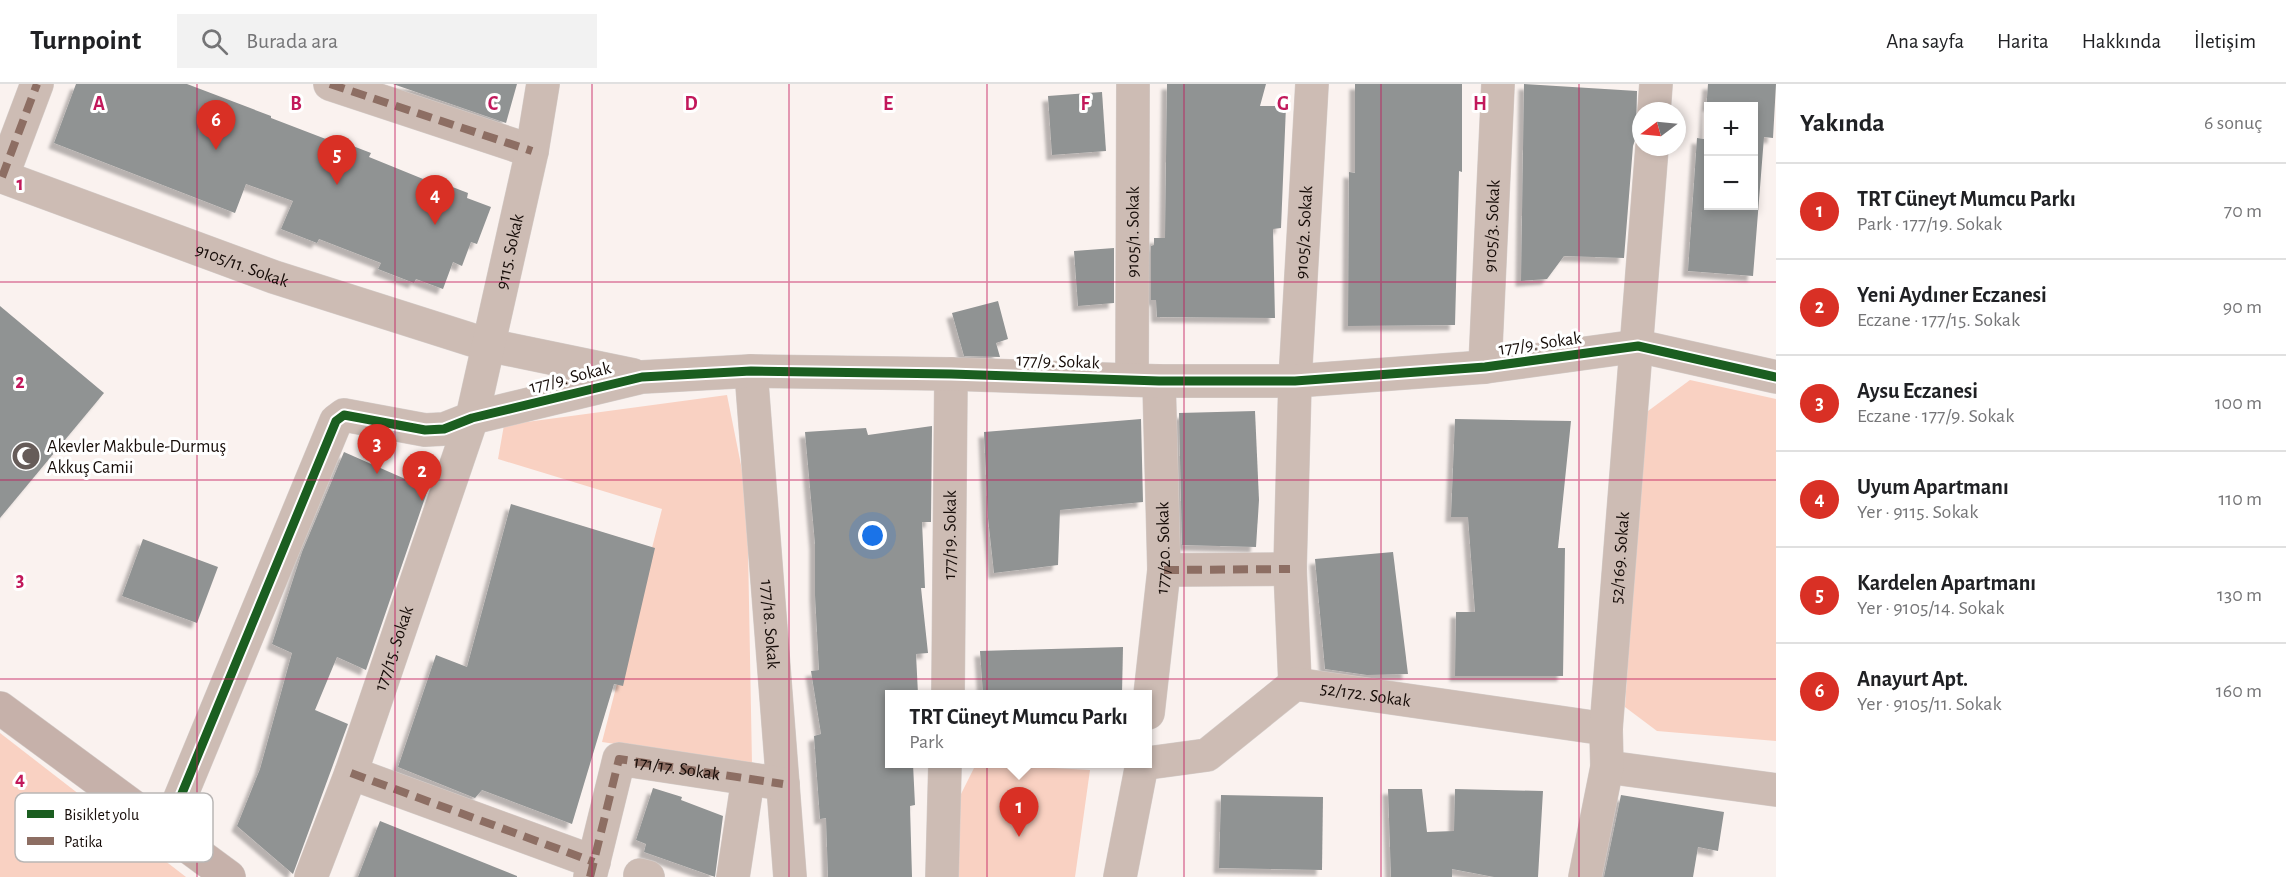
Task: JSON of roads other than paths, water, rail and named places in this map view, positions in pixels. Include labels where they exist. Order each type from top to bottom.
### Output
[{"type":"main road","points":[[0,708],[114,793]]},
{"type":"main road","points":[[208,862],[229,877]]},
{"type":"street","points":[[1,177],[37,84]]},
{"type":"street","points":[[330,84],[532,151]]},
{"type":"street","name":"9115. Sokak","points":[[472,418],[532,151],[543,84]]},
{"type":"street","name":"9105/1. Sokak","points":[[1133,84],[1145,381]]},
{"type":"street","name":"9105/2. Sokak","points":[[1295,684],[1290,569],[1295,381],[1312,84]]},
{"type":"street","name":"9105/3. Sokak","points":[[1485,367],[1498,84]]},
{"type":"street","points":[[1655,102],[1656,84]]},
{"type":"street","name":"52/169. Sokak","points":[[1585,877],[1607,767],[1606,729],[1651,156]]},
{"type":"street","name":"9105/11. Sokak","points":[[1,177],[274,277],[488,345]]},
{"type":"street","name":"177/9. Sokak","points":[[488,345],[642,377]]},
{"type":"street","name":"177/9. Sokak","points":[[182,793],[336,421],[342,416],[430,430],[444,429],[472,418],[642,377],[751,371],[951,374],[1145,381],[1295,381],[1485,367],[1638,346],[1776,377]]},
{"type":"street","name":"177/18. Sokak","points":[[751,371],[789,877]]},
{"type":"street","name":"177/19. Sokak","points":[[948,690],[951,374]]},
{"type":"street","name":"177/20. Sokak","points":[[1145,381],[1164,570],[1151,690]]},
{"type":"street","name":"177/15. Sokak","points":[[311,877],[351,773],[472,418]]},
{"type":"street","points":[[1164,570],[1290,569]]},
{"type":"street","name":"52/172. Sokak","points":[[1152,762],[1207,755],[1295,684],[1606,729]]},
{"type":"street","name":"171/17. Sokak","points":[[592,870],[619,759],[783,784]]},
{"type":"street","points":[[1607,767],[1776,790]]},
{"type":"street","points":[[942,877],[945,768]]},
{"type":"street","points":[[1120,877],[1142,768]]},
{"type":"street","points":[[351,773],[592,870]]},
{"type":"street","points":[[733,877],[748,778]]},
{"type":"place","name":"Anayurt Apt.","points":[[216,150]]},
{"type":"place","name":"Kardelen Apartmanı","points":[[337,185]]},
{"type":"place","name":"Uyum Apartmanı","points":[[435,225]]},
{"type":"place","name":"Akevler Makbule-Durmuş Akkuş Camii","points":[[26,456]]},
{"type":"place","name":"Aysu Eczanesi","points":[[377,474]]},
{"type":"place","name":"Yeni Aydıner Eczanesi","points":[[422,501]]},
{"type":"place","name":"TRT Cüneyt Mumcu Parkı","points":[[1019,837]]}]
